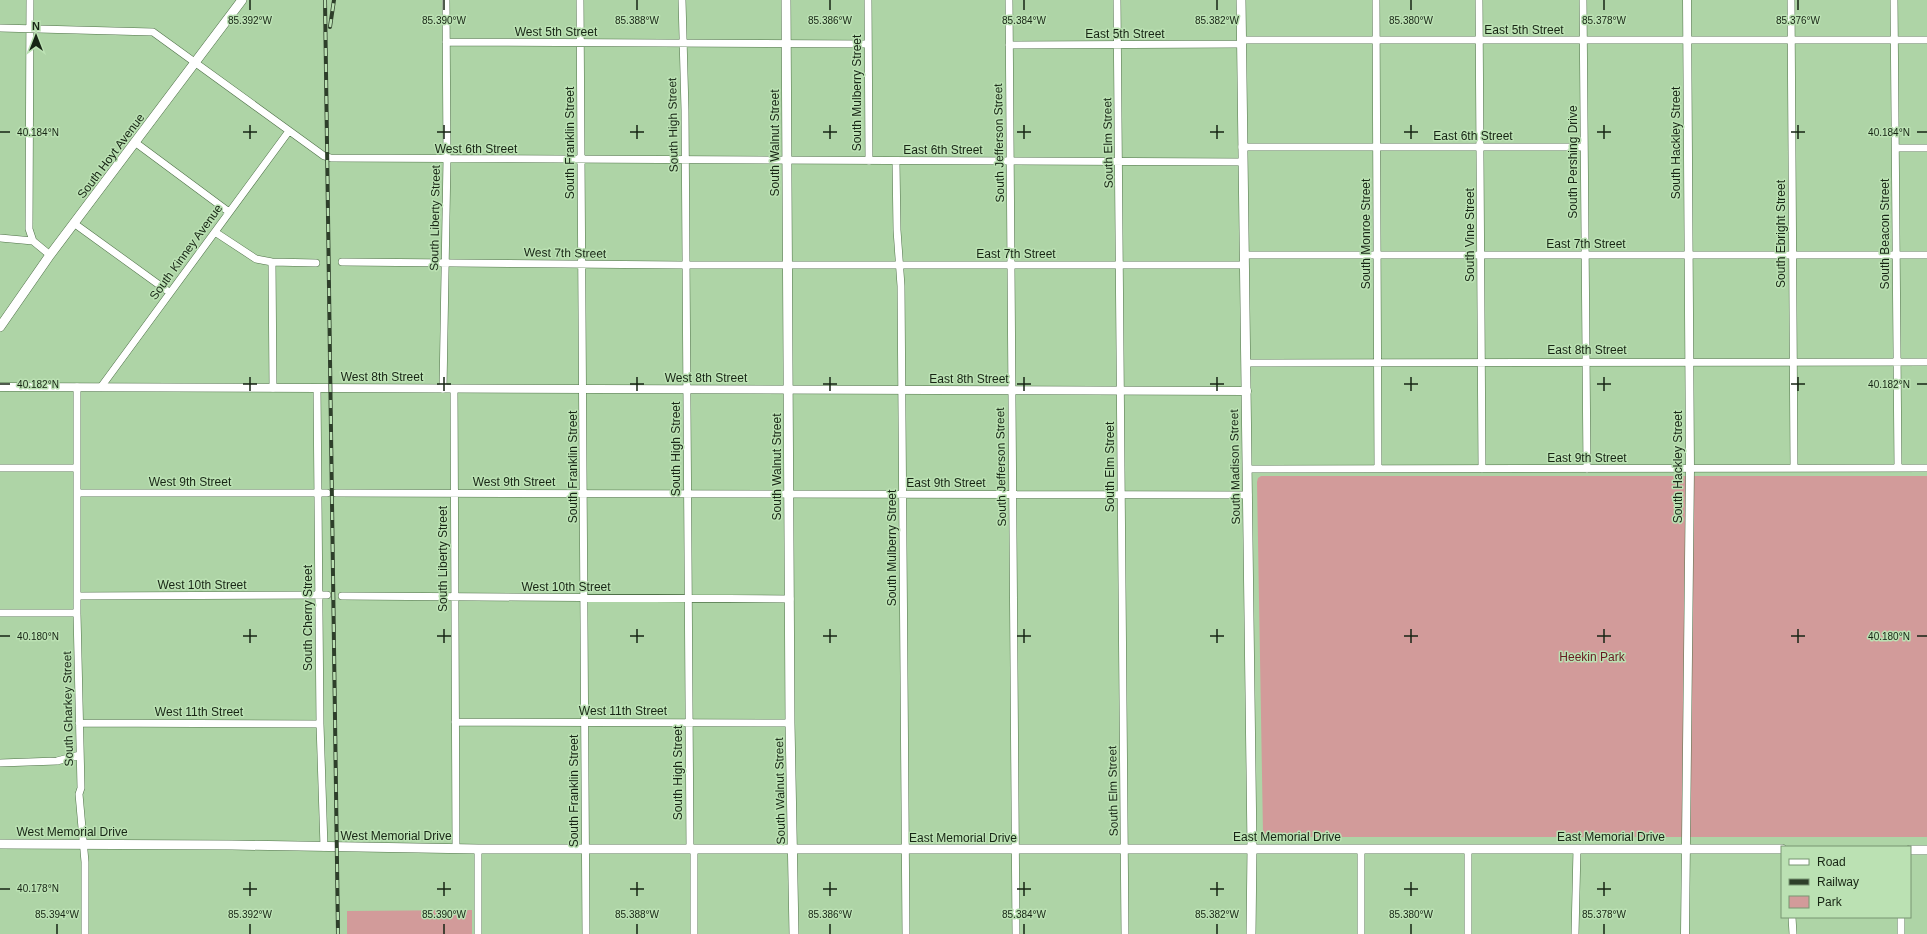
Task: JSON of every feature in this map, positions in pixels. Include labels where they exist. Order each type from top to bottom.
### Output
[{"type":"main road","name":"South Hoyt Avenue","points":[[0,327],[50,255],[136,143],[196,62],[236,4],[242,0]]},
{"type":"main road","name":"South Walnut Street","points":[[786,0],[790,723],[794,934]]},
{"type":"main road","name":"South Madison Street","points":[[1241,0],[1252,848],[1251,934]]},
{"type":"main road","name":"West Memorial Drive","points":[[0,844],[478,849],[793,849]]},
{"type":"main road","name":"East Memorial Drive","points":[[793,849],[1781,849]]},
{"type":"main road","points":[[1911,850],[1927,850]]},
{"type":"street","points":[[30,0],[28,217],[30,233],[33,241],[50,255]]},
{"type":"street","name":"South Liberty Street","points":[[443,389],[447,159],[446,0]]},
{"type":"street","name":"South Franklin Street","points":[[580,0],[584,390],[586,934]]},
{"type":"street","name":"South High Street","points":[[682,0],[685,161],[689,723],[694,934]]},
{"type":"street","name":"South Mulberry Street","points":[[868,0],[868,161]]},
{"type":"street","name":"South Jefferson Street","points":[[1009,0],[1016,934]]},
{"type":"street","name":"South Elm Street","points":[[1117,0],[1125,934]]},
{"type":"street","name":"South Monroe Street","points":[[1376,0],[1378,468]]},
{"type":"street","name":"South Vine Street","points":[[1479,0],[1482,469]]},
{"type":"street","name":"South Pershing Drive","points":[[1583,0],[1587,469]]},
{"type":"street","name":"South Hackley Street","points":[[1685,934],[1690,469],[1687,0]]},
{"type":"street","name":"South Ebright Street","points":[[1791,0],[1794,468]]},
{"type":"street","name":"South Beacon Street","points":[[1894,0],[1898,468]]},
{"type":"street","points":[[0,28],[153,32],[196,62]]},
{"type":"street","name":"East 5th Street","points":[[1009,45],[1376,41],[1927,40]]},
{"type":"street","name":"West 5th Street","points":[[446,42],[786,44]]},
{"type":"street","points":[[786,44],[868,44]]},
{"type":"street","name":"West 6th Street","points":[[196,62],[328,158],[787,161]]},
{"type":"street","name":"South Kinney Avenue","points":[[101,388],[169,292],[289,131]]},
{"type":"street","points":[[136,143],[229,212]]},
{"type":"street","name":"East 6th Street","points":[[1242,147],[1584,147]]},
{"type":"street","points":[[1896,148],[1927,148]]},
{"type":"street","name":"East 6th Street","points":[[787,161],[1243,162]]},
{"type":"street","name":"South Mulberry Street","points":[[896,162],[897,230],[900,265],[902,391],[906,934]]},
{"type":"street","points":[[75,224],[169,292]]},
{"type":"street","points":[[215,232],[251,257],[272,262],[316,263]]},
{"type":"street","points":[[0,238],[33,241]]},
{"type":"street","name":"East 7th Street","points":[[1245,255],[1927,255]]},
{"type":"street","points":[[272,262],[274,388]]},
{"type":"street","name":"West 7th Street","points":[[342,262],[787,265]]},
{"type":"street","name":"East 7th Street","points":[[787,265],[1244,265]]},
{"type":"street","name":"East 8th Street","points":[[1246,363],[1927,362]]},
{"type":"street","name":"West 8th Street","points":[[0,387],[788,391]]},
{"type":"street","name":"South Gharkey Street","points":[[77,387],[77,613],[81,788],[79,794],[85,862],[85,934]]},
{"type":"street","name":"South Cherry Street","points":[[317,389],[318,493],[323,596],[320,724],[324,847]]},
{"type":"street","name":"South Liberty Street","points":[[454,389],[456,848]]},
{"type":"street","name":"East 8th Street","points":[[788,391],[1247,390]]},
{"type":"street","points":[[0,468],[77,468]]},
{"type":"street","name":"East 9th Street","points":[[1247,469],[1927,468]]},
{"type":"street","name":"West 9th Street","points":[[77,493],[326,493]]},
{"type":"street","name":"West 9th Street","points":[[336,493],[789,495]]},
{"type":"street","name":"East 9th Street","points":[[789,495],[1248,495]]},
{"type":"street","name":"West 10th Street","points":[[78,596],[323,596]]},
{"type":"street","name":"West 10th Street","points":[[342,596],[790,599]]},
{"type":"street","points":[[0,613],[77,613]]},
{"type":"street","name":"West 11th Street","points":[[79,722],[320,724]]},
{"type":"street","name":"West 11th Street","points":[[455,722],[790,723]]},
{"type":"street","points":[[0,762],[57,762],[80,755]]},
{"type":"street","points":[[478,849],[478,934]]},
{"type":"street","points":[[1361,849],[1361,934]]},
{"type":"street","points":[[1468,849],[1468,934]]},
{"type":"street","points":[[1575,934],[1577,849]]},
{"type":"street","points":[[1792,918],[1792,934]]},
{"type":"street","points":[[1901,918],[1901,934]]},
{"type":"green space","name":"Heekin Park","points":[[1261,476],[1927,476],[1927,837],[1266,837],[1263,833],[1257,482],[1258,478]]},
{"type":"green space","points":[[472,910],[472,934],[347,934],[347,911]]},
{"type":"railway","points":[[325,0],[338,934]]},
{"type":"railway","points":[[330,27],[334,0]]}]
